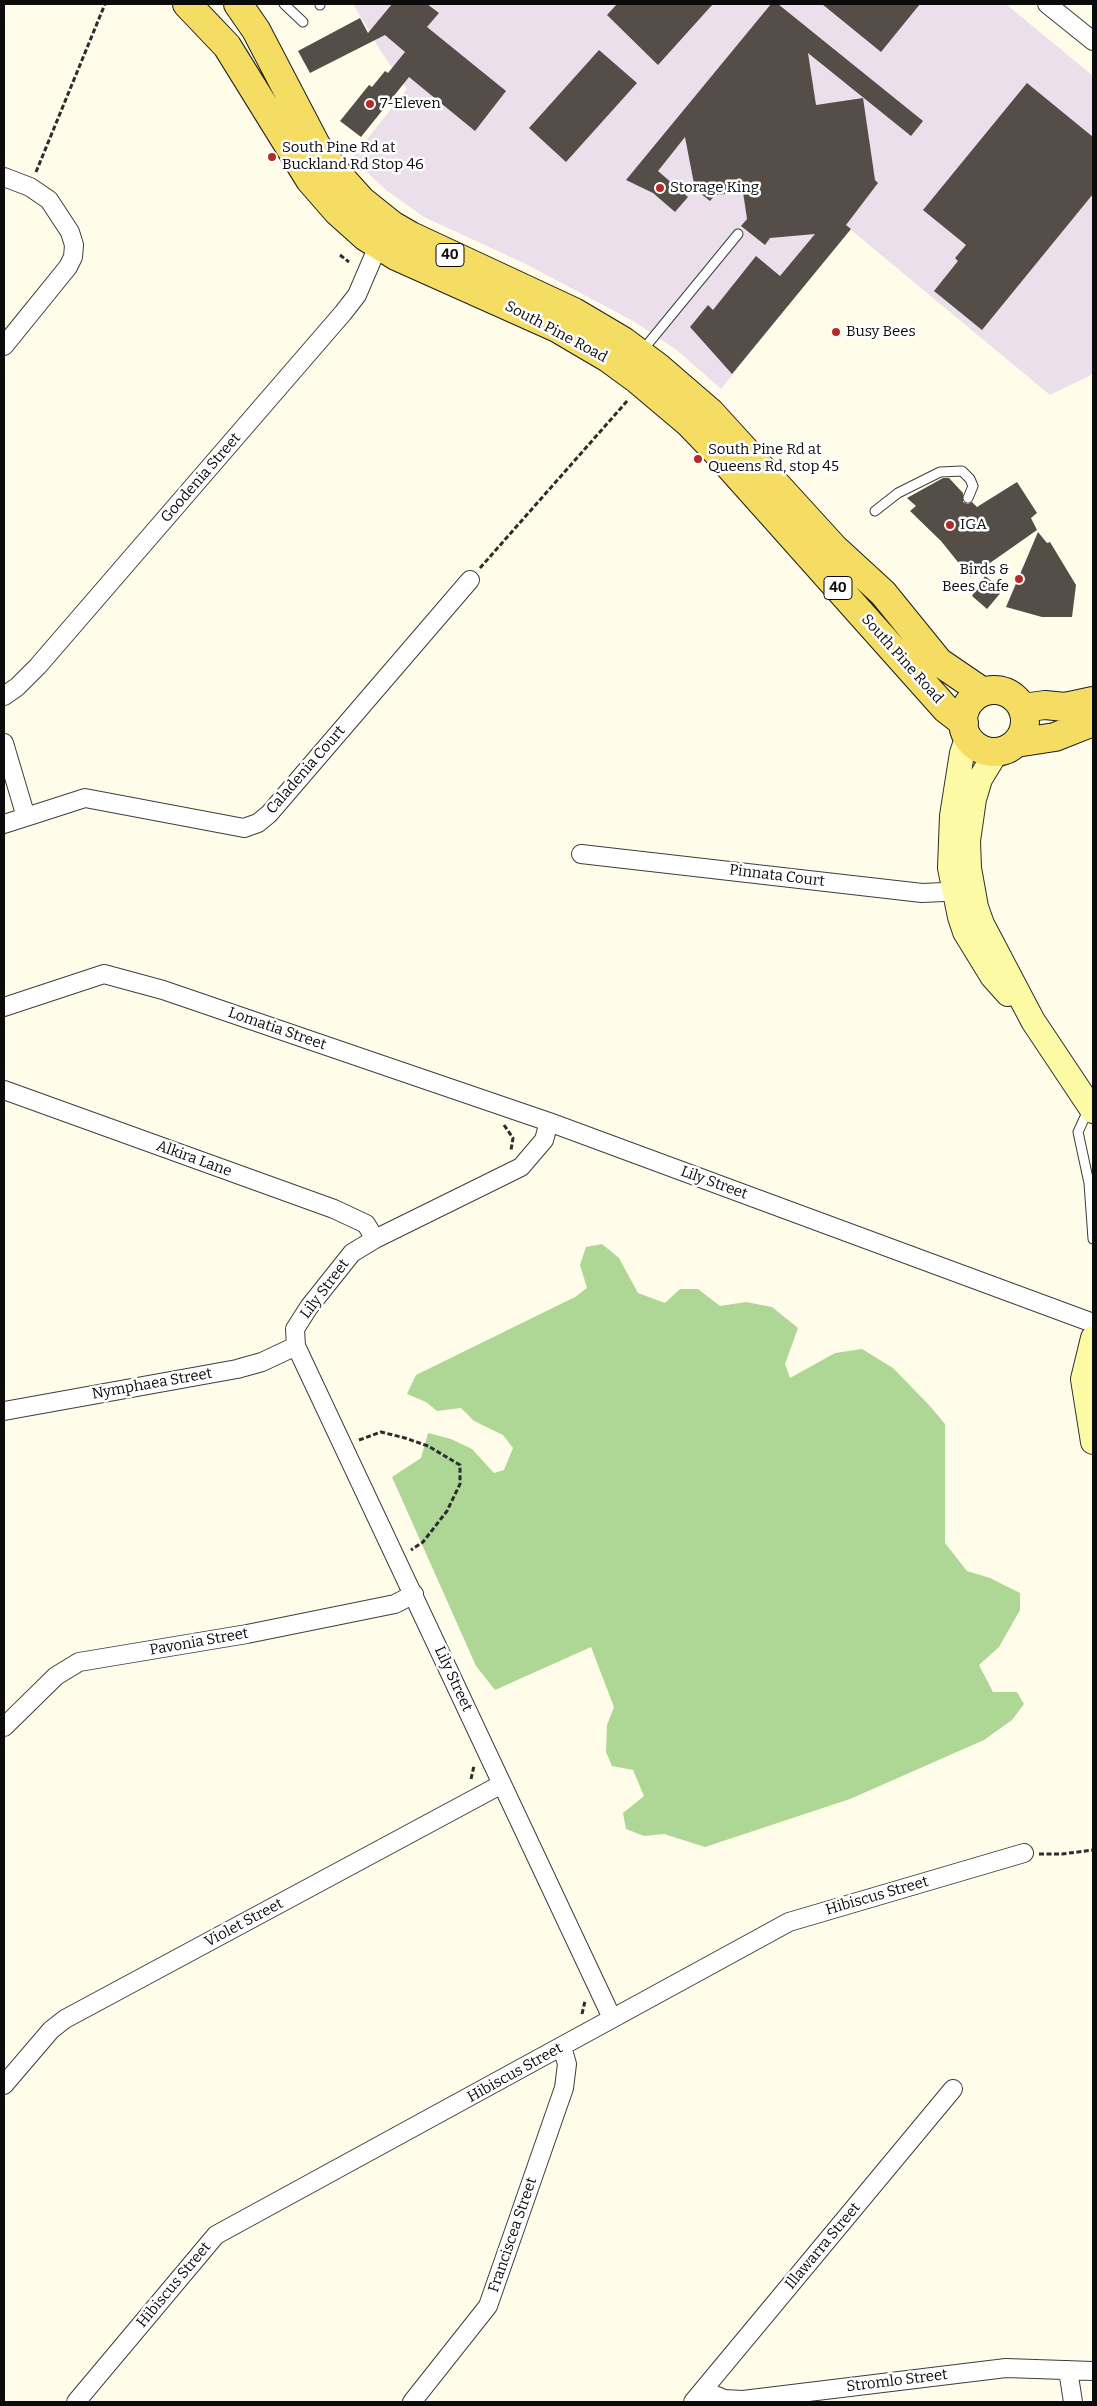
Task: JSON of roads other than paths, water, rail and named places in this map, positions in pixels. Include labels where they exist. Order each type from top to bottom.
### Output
[{"type":"main road","name":"South Pine Road","points":[[187,4],[227,46],[310,180],[336,211],[378,246],[408,262],[557,328],[608,358],[667,403],[715,450],[966,730]]},
{"type":"main road","name":"South Pine Road","points":[[238,4],[256,30],[316,145],[335,171],[362,201],[392,225],[411,236],[574,312],[640,353],[710,412],[834,548],[884,593],[939,662],[983,692]]},
{"type":"main road","name":"40","points":[[983,692],[1002,691],[1017,700],[1022,708]]},
{"type":"main road","points":[[983,692],[968,704],[964,713],[966,730],[952,816],[950,861],[963,892],[1033,1021],[1092,1108]]},
{"type":"main road","points":[[963,892],[974,799],[980,779],[1024,726],[1022,708],[1045,705],[1065,706],[1093,701]]},
{"type":"main road","name":"40","points":[[966,730],[980,748],[1006,747],[1055,737],[1093,722]]},
{"type":"main road","points":[[1092,1428],[1083,1378],[1093,1338]]},
{"type":"street","points":[[1047,4],[1093,41]]},
{"type":"street","points":[[4,177],[30,187],[49,200],[70,232],[74,245],[73,257],[68,267],[4,346]]},
{"type":"street","name":"Goodenia Street","points":[[4,696],[17,687],[38,666],[343,313],[357,295],[378,246]]},
{"type":"street","name":"Caladenia Court","points":[[4,824],[85,798],[244,828],[258,823],[269,814],[470,580]]},
{"type":"street","points":[[4,742],[26,817]]},
{"type":"street","name":"Pinnata Court","points":[[581,854],[922,893],[963,892]]},
{"type":"street","name":"Lomatia Street","points":[[4,1007],[104,974],[163,990],[549,1122]]},
{"type":"street","name":"Alkira Lane","points":[[4,1090],[334,1209],[366,1224],[375,1239]]},
{"type":"street","name":"Lily Street","points":[[612,2018],[296,1346],[295,1329],[309,1307],[352,1253],[375,1239],[521,1168],[544,1140],[549,1122],[1093,1323]]},
{"type":"street","name":"Nymphaea Street","points":[[4,1411],[237,1369],[262,1362],[296,1346]]},
{"type":"street","name":"Pavonia Street","points":[[4,1727],[56,1676],[79,1662],[247,1634],[394,1604],[414,1594]]},
{"type":"street","name":"Violet Street","points":[[4,2085],[51,2030],[65,2019],[502,1784]]},
{"type":"street","name":"Hibiscus Street","points":[[76,2402],[216,2235],[789,1922],[1024,1854]]},
{"type":"street","name":"Franciscea Street","points":[[412,2402],[488,2306],[564,2088],[567,2064],[562,2047]]},
{"type":"street","name":"Illawarra Street","points":[[698,2396],[952,2089]]},
{"type":"street","name":"Stromlo Street","points":[[698,2396],[743,2400],[1006,2368],[1093,2371]]},
{"type":"street","points":[[1068,2370],[1073,2402]]},
{"type":"lane","points":[[284,4],[303,22]]},
{"type":"lane","points":[[640,353],[738,234]]},
{"type":"lane","points":[[875,511],[898,493],[940,472],[962,472],[970,479],[973,486],[968,498]]},
{"type":"lane","points":[[1092,1108],[1078,1132],[1089,1183],[1093,1239]]},
{"type":"place","name":"7-Eleven","points":[[370,104]]},
{"type":"place","name":"South Pine Rd at Buckland Rd Stop 46","points":[[272,157]]},
{"type":"place","name":"Storage King","points":[[660,188]]},
{"type":"place","name":"Busy Bees","points":[[836,332]]},
{"type":"place","name":"South Pine Rd at Queens Rd, stop 45","points":[[698,459]]},
{"type":"place","name":"IGA","points":[[950,525]]},
{"type":"place","name":"Birds & Bees Cafe","points":[[1019,579]]}]
